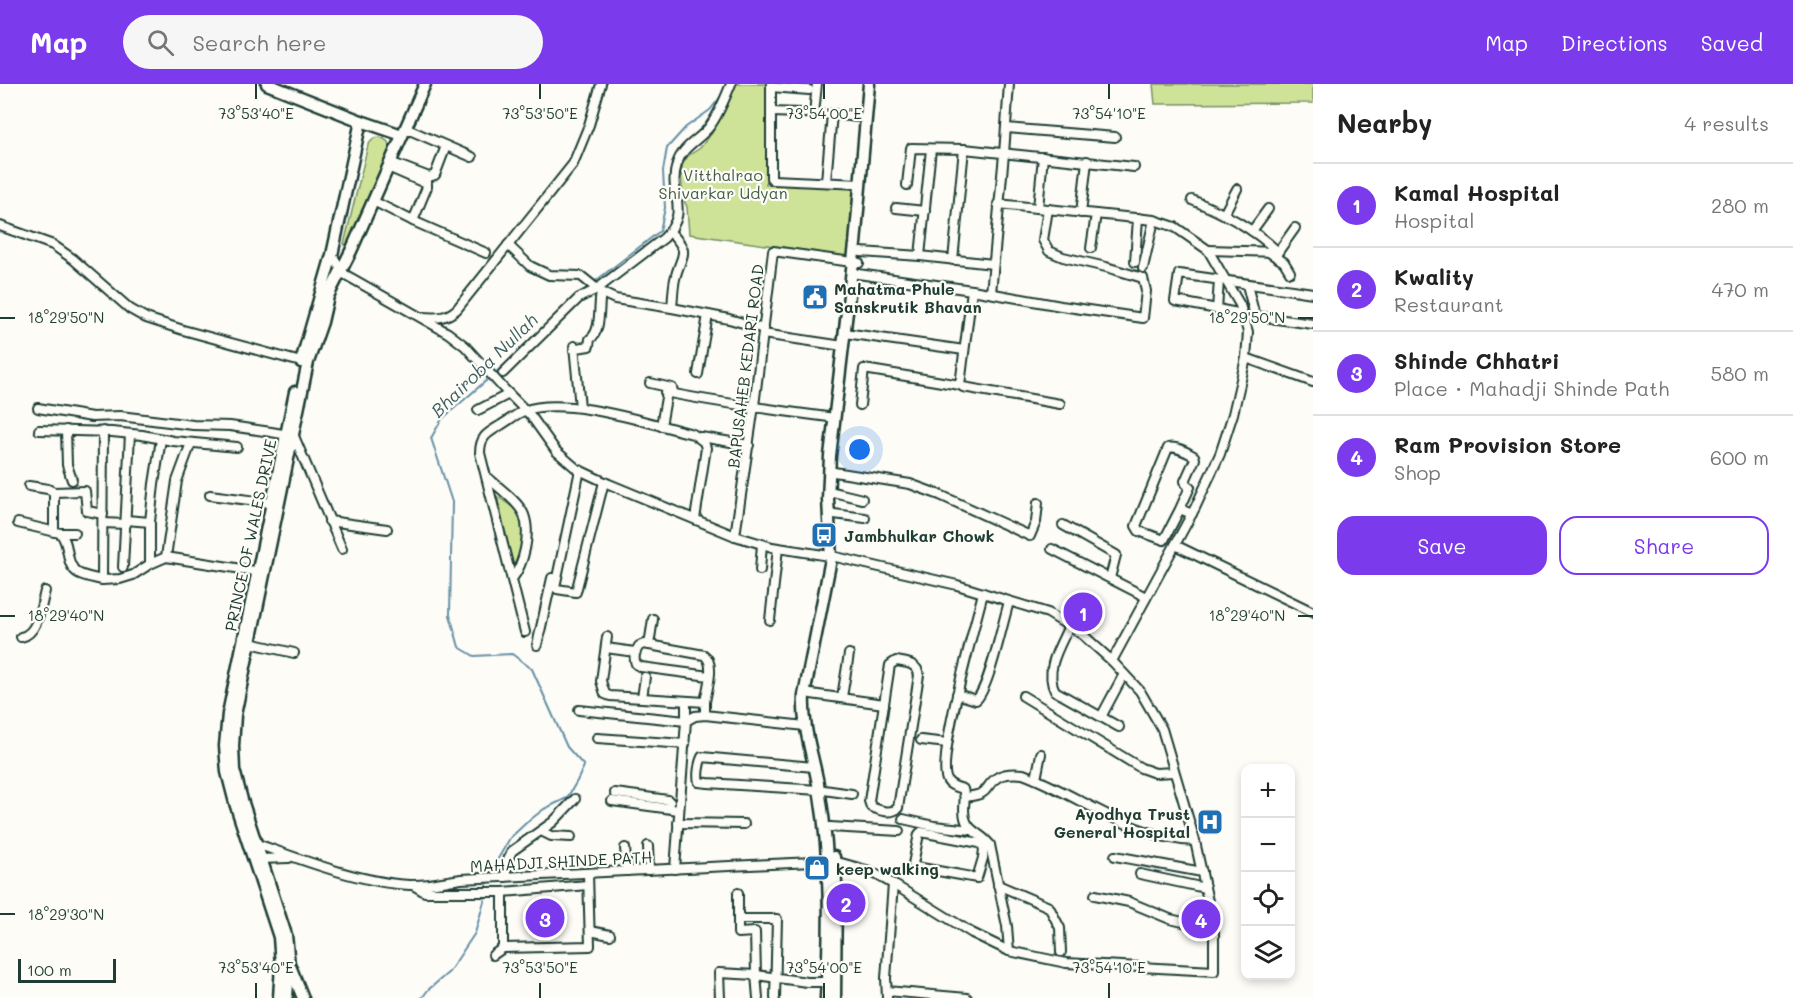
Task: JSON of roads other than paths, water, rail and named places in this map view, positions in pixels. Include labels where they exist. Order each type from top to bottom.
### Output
[{"type":"street","points":[[267,84],[361,121],[404,131],[472,157]]},
{"type":"street","name":"PRINCE OF WALES DRIVE","points":[[253,845],[234,770],[233,746],[235,715],[250,643],[272,503],[308,362],[328,296],[425,84]]},
{"type":"street","points":[[420,317],[443,318],[451,315],[573,164],[589,125],[601,84]]},
{"type":"street","points":[[503,373],[579,298],[599,290],[670,232],[677,221],[678,212],[675,185],[677,162],[681,153],[711,125],[731,84]]},
{"type":"street","points":[[814,114],[817,84]]},
{"type":"street","points":[[858,263],[860,184],[869,84]]},
{"type":"street","points":[[831,861],[830,827],[809,716],[833,557],[834,471],[848,333],[858,263],[873,84]]},
{"type":"street","points":[[991,293],[1009,84]]},
{"type":"street","points":[[809,90],[771,85],[771,178],[773,180],[860,184]]},
{"type":"street","points":[[771,112],[832,114],[866,118]]},
{"type":"street","points":[[826,182],[832,114]]},
{"type":"street","name":"PRINCE OF WALES DRIVE","points":[[286,998],[286,935],[235,802],[227,772],[225,746],[228,714],[290,436],[301,362],[332,255],[361,121]]},
{"type":"street","points":[[1006,128],[1115,137]]},
{"type":"street","points":[[389,164],[429,177],[435,175],[446,146]]},
{"type":"street","points":[[907,185],[911,148],[964,149],[1134,167]]},
{"type":"street","points":[[920,256],[931,149]]},
{"type":"street","points":[[953,260],[964,149]]},
{"type":"street","points":[[1038,208],[1043,157]]},
{"type":"street","points":[[1081,213],[1087,161]]},
{"type":"street","points":[[389,164],[427,184],[428,187],[413,221]]},
{"type":"street","points":[[1224,214],[1237,189]]},
{"type":"street","points":[[1192,200],[1224,214],[1268,242],[1278,252]]},
{"type":"street","points":[[373,201],[486,253]]},
{"type":"street","points":[[998,204],[1154,220],[1175,227],[1208,250],[1223,281],[1240,305],[1248,332],[1246,358],[1233,414],[1220,454],[1192,514],[1112,661]]},
{"type":"street","points":[[896,208],[925,211]]},
{"type":"street","points":[[858,263],[972,290],[1143,318],[1146,291],[1143,278],[1048,251],[1043,240],[1048,209]]},
{"type":"street","points":[[1252,231],[1268,209]]},
{"type":"street","points":[[1091,248],[1096,214]]},
{"type":"street","points":[[1135,262],[1138,218]]},
{"type":"street","points":[[1143,268],[1154,220]]},
{"type":"street","points":[[0,226],[53,245],[73,259],[130,309],[146,318],[301,362]]},
{"type":"street","points":[[1278,252],[1295,228]]},
{"type":"street","points":[[670,232],[684,249],[684,255],[675,277],[672,308]]},
{"type":"street","points":[[508,245],[530,266],[549,275],[581,276],[615,299],[708,315],[763,332],[843,346]]},
{"type":"street","points":[[1208,250],[1278,252]]},
{"type":"street","name":"BAPUSAHEB KEDARI ROAD","points":[[735,536],[773,251],[858,263]]},
{"type":"street","points":[[1268,252],[1284,262],[1290,273]]},
{"type":"street","points":[[332,255],[344,274],[448,333],[465,346],[525,410],[556,451],[579,470],[735,536],[778,548],[833,557],[957,585],[1048,613],[1083,635],[1140,691],[1162,729],[1195,841],[1214,927],[1170,919],[1129,902],[1095,896]]},
{"type":"street","points":[[858,263],[920,256],[993,264]]},
{"type":"street","points":[[1243,314],[1175,301],[1179,274],[1313,293]]},
{"type":"street","points":[[1217,309],[1223,281]]},
{"type":"street","points":[[1247,285],[1255,316],[1313,324]]},
{"type":"street","points":[[580,407],[574,347],[589,346],[590,339],[595,336],[598,329],[599,290]]},
{"type":"street","points":[[960,385],[972,290]]},
{"type":"street","points":[[698,374],[708,315]]},
{"type":"street","points":[[826,998],[831,982],[836,883],[822,790],[814,767],[803,714],[804,695],[833,557],[828,490],[843,346],[848,333]]},
{"type":"street","points":[[848,333],[964,350]]},
{"type":"street","points":[[1246,358],[1313,382]]},
{"type":"street","points":[[860,405],[864,369],[1060,404]]},
{"type":"street","points":[[650,383],[672,388],[673,391],[668,392]]},
{"type":"street","points":[[478,410],[507,392]]},
{"type":"street","points":[[668,392],[722,403],[835,418]]},
{"type":"street","points":[[661,426],[668,392]]},
{"type":"street","points":[[525,632],[480,453],[480,443],[488,433],[525,410],[563,406],[580,407],[699,437],[748,445]]},
{"type":"street","points":[[38,408],[92,417],[120,416],[192,425],[230,426],[290,436],[342,549]]},
{"type":"street","points":[[39,430],[103,431],[237,447]]},
{"type":"street","points":[[66,430],[67,465],[72,480]]},
{"type":"street","points":[[102,580],[103,431]]},
{"type":"street","points":[[123,567],[130,434]]},
{"type":"street","points":[[695,519],[706,448],[705,442],[699,437]]},
{"type":"street","points":[[150,564],[150,522],[161,439]]},
{"type":"street","points":[[166,557],[177,481],[191,443]]},
{"type":"street","points":[[1171,447],[1194,456],[1196,459],[1185,481],[1190,487],[1180,508],[1164,540],[1139,531],[1136,526],[1168,448],[1171,447]]},
{"type":"street","points":[[579,470],[555,587],[557,589],[576,592],[604,482]]},
{"type":"street","points":[[537,645],[579,470]]},
{"type":"street","points":[[834,471],[910,484],[940,495],[1030,536],[1036,522],[1038,503]]},
{"type":"street","points":[[485,475],[524,514],[526,526],[524,554],[518,571],[512,579]]},
{"type":"street","points":[[29,486],[54,492],[85,491],[87,511],[103,514]]},
{"type":"street","points":[[54,492],[57,533]]},
{"type":"street","points":[[833,492],[861,499]]},
{"type":"street","points":[[210,495],[272,503]]},
{"type":"street","points":[[1180,508],[1192,514]]},
{"type":"street","points":[[834,514],[865,518]]},
{"type":"street","points":[[329,521],[387,529]]},
{"type":"street","points":[[103,523],[150,522]]},
{"type":"street","points":[[18,523],[57,533],[75,533]]},
{"type":"street","points":[[1063,525],[1116,555],[1110,578]]},
{"type":"street","points":[[57,533],[64,537],[73,569],[80,574],[102,580],[120,579],[133,575],[166,557],[261,572]]},
{"type":"street","points":[[760,570],[762,544]]},
{"type":"street","points":[[1175,545],[1313,612]]},
{"type":"street","points":[[770,620],[778,548]]},
{"type":"street","points":[[1052,549],[1146,597]]},
{"type":"street","points":[[21,637],[27,636],[33,629],[45,591]]},
{"type":"street","points":[[983,593],[957,694],[947,743],[945,772],[947,780],[952,785],[963,789],[966,797],[965,819],[972,830],[986,839],[999,885],[1009,951]]},
{"type":"street","points":[[957,694],[976,700],[980,697],[1009,602]]},
{"type":"street","points":[[649,645],[653,619]]},
{"type":"street","points":[[1068,626],[1051,668],[1051,683],[1055,691],[1119,727]]},
{"type":"street","points":[[608,637],[601,681],[605,694],[705,702]]},
{"type":"street","points":[[250,643],[294,653]]},
{"type":"street","points":[[705,715],[709,676],[707,657],[649,645],[639,646],[635,652],[634,661],[641,667],[709,676]]},
{"type":"street","points":[[606,648],[635,652]]},
{"type":"street","points":[[842,697],[849,654]]},
{"type":"street","points":[[892,662],[913,664],[918,668],[919,675],[898,808],[890,812],[869,805],[884,704],[892,662]]},
{"type":"street","points":[[1101,717],[1124,674]]},
{"type":"street","points":[[642,698],[645,677]]},
{"type":"street","points":[[811,694],[884,704]]},
{"type":"street","points":[[1023,696],[1141,768],[1155,773],[1174,772]]},
{"type":"street","points":[[675,869],[688,720],[686,701]]},
{"type":"street","points":[[579,710],[688,720],[695,716],[705,715],[805,726]]},
{"type":"street","points":[[597,738],[685,744]]},
{"type":"street","points":[[921,740],[947,743]]},
{"type":"street","points":[[1036,779],[1041,754]]},
{"type":"street","points":[[814,767],[702,757],[698,779],[699,782],[708,783],[852,794]]},
{"type":"street","points":[[966,797],[984,793],[998,777],[1011,773],[1023,774],[1136,827],[1164,837],[1195,841]]},
{"type":"street","points":[[614,797],[679,810]]},
{"type":"street","points":[[502,878],[512,851],[553,822],[575,800]]},
{"type":"street","points":[[903,819],[934,826],[972,830]]},
{"type":"street","points":[[678,823],[744,824]]},
{"type":"street","points":[[830,827],[899,831]]},
{"type":"street","points":[[541,831],[551,836],[571,837]]},
{"type":"street","points":[[921,832],[986,845],[979,876],[975,879],[916,867],[913,864],[921,832]]},
{"type":"street","name":"MAHADJI SHINDE PATH","points":[[253,845],[379,881],[413,885],[461,879],[831,861],[870,871],[972,933],[1009,951],[1066,963],[1214,971],[1214,927]]},
{"type":"street","points":[[648,846],[649,870]]},
{"type":"street","points":[[625,848],[627,871]]},
{"type":"street","points":[[1115,856],[1202,873]]},
{"type":"street","name":"MAHADJI SHINDE PATH","points":[[258,860],[282,857],[299,859]]},
{"type":"street","points":[[493,955],[503,948],[590,946],[588,873]]},
{"type":"street","points":[[1140,874],[1205,888]]},
{"type":"street","points":[[893,884],[887,995],[967,998]]},
{"type":"street","points":[[413,885],[425,892],[503,892],[588,885]]},
{"type":"street","points":[[999,885],[1049,906],[1060,928],[1061,952]]},
{"type":"street","points":[[503,892],[503,948]]},
{"type":"street","points":[[738,892],[738,933],[755,932],[758,998]]},
{"type":"street","points":[[738,919],[777,919],[775,998]]},
{"type":"street","points":[[590,931],[610,935]]},
{"type":"street","points":[[285,965],[303,998]]},
{"type":"street","name":"PRINCE OF WALES DRIVE","points":[[279,998],[285,965]]},
{"type":"street","points":[[720,998],[719,973],[807,982],[831,982]]},
{"type":"street","points":[[831,982],[835,998]]},
{"type":"waterway","name":"Bhairoba Nullah","points":[[575,297],[660,231],[665,208],[663,171],[667,148],[686,127],[710,110],[722,95],[727,84]]},
{"type":"waterway","name":"Bhairoba Nullah","points":[[488,876],[510,838],[544,809],[567,798],[584,766],[567,747],[532,669],[512,654],[474,656],[459,647],[450,615],[452,502],[431,438],[442,419],[518,353]]},
{"type":"waterway","name":"Bhairoba Nullah","points":[[422,998],[449,972],[475,933],[485,898],[487,881]]},
{"type":"place","name":"Mahatma Phule Sanskrutik Bhavan","points":[[815,297]]},
{"type":"place","name":"Jambhulkar Chowk","points":[[824,535]]},
{"type":"place","name":"Kamal Hospital","points":[[1083,612]]},
{"type":"place","name":"Ayodhya Trust General Hospital","points":[[1210,822]]},
{"type":"place","name":"keep walking","points":[[817,868]]},
{"type":"place","name":"Kwality","points":[[846,903]]},
{"type":"place","name":"Shinde Chhatri","points":[[545,918]]},
{"type":"place","name":"Ram Provision Store","points":[[1201,919]]},
{"type":"park label","name":"Vitthalrao Shivarkar Udyan","points":[[723,183]]}]
